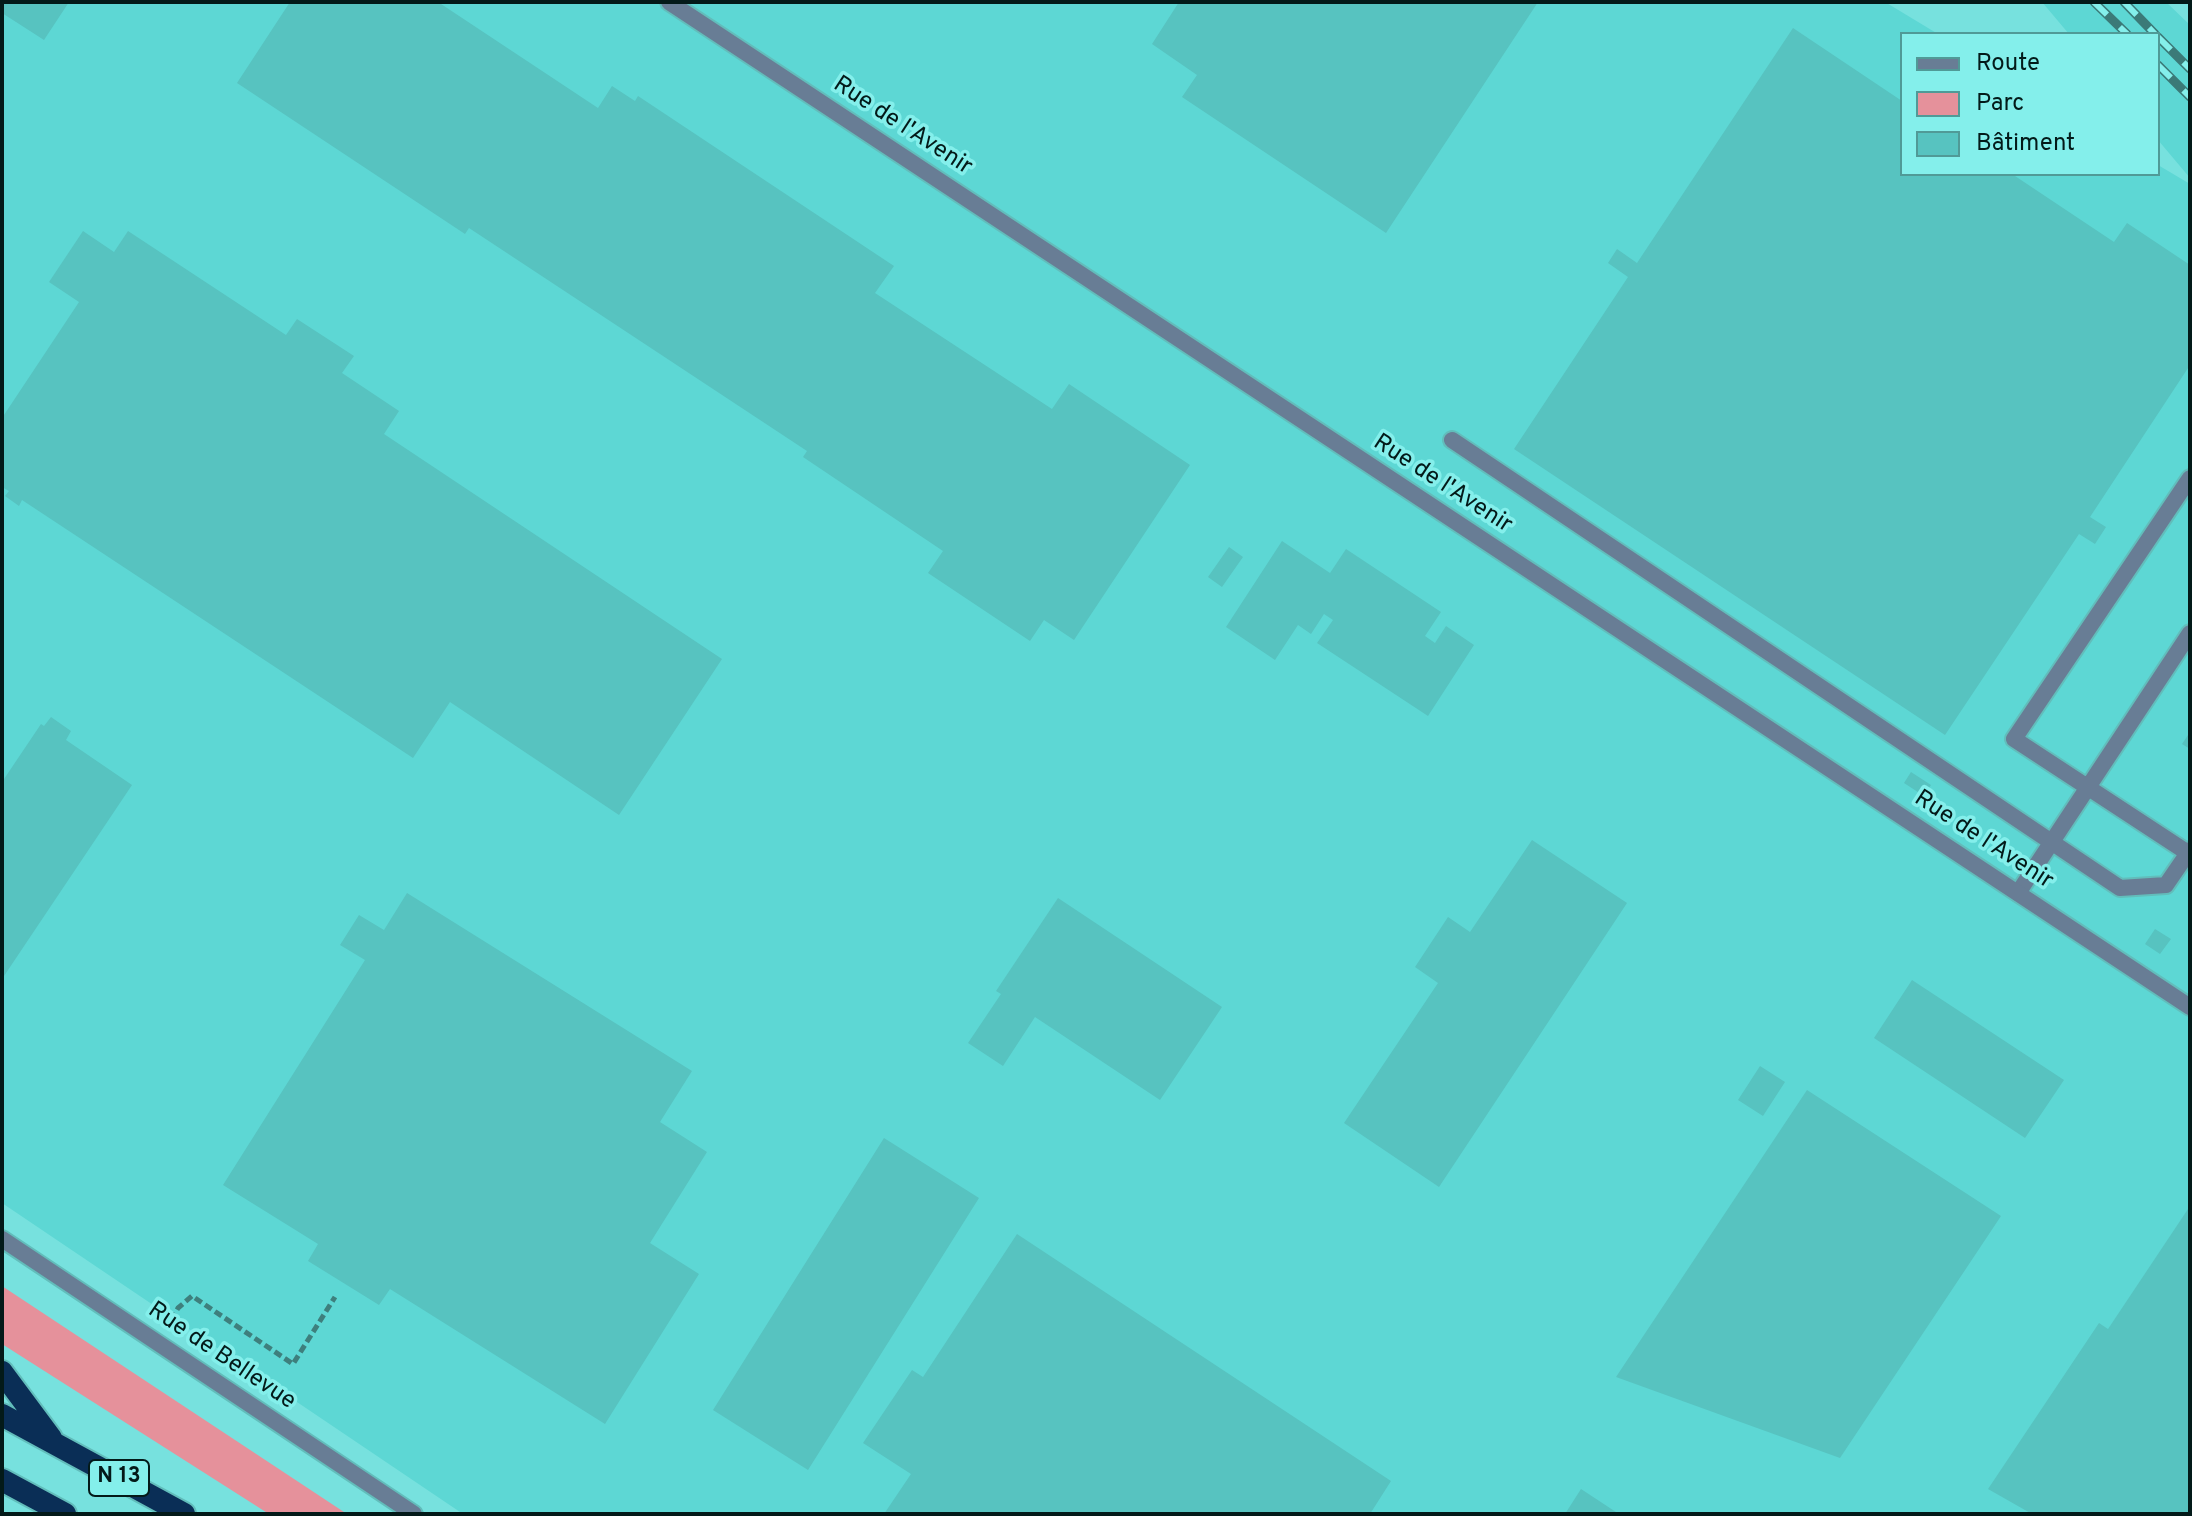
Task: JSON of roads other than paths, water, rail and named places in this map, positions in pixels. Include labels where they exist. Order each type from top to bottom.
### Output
[{"type":"highway","points":[[2,1372],[54,1442]]},
{"type":"highway","name":"N 13","points":[[2,1415],[184,1514]]},
{"type":"highway","name":"N 13","points":[[2,1480],[65,1514]]},
{"type":"street","name":"Rue de l'Avenir","points":[[669,2],[2190,1007]]},
{"type":"street","points":[[1452,440],[2120,888],[2166,885],[2189,851],[2014,739],[2190,478]]},
{"type":"street","points":[[2018,893],[2190,633]]},
{"type":"street","name":"Rue de Bellevue","points":[[2,1239],[414,1514]]},
{"type":"railway","points":[[2094,2],[2125,32]]},
{"type":"railway","points":[[2124,2],[2153,32]]},
{"type":"railway","points":[[2160,39],[2190,69]]},
{"type":"railway","points":[[2160,67],[2190,97]]}]
